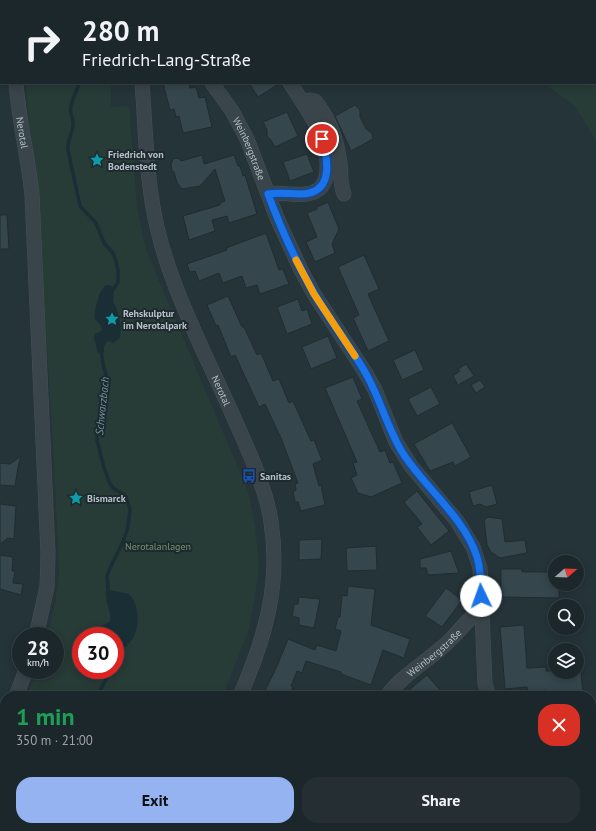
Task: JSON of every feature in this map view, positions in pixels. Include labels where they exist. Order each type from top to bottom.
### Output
[{"type":"street","name":"Nerotal","points":[[16,84],[18,107],[32,194],[48,553],[47,587],[38,627]]},
{"type":"street","name":"Nerotal","points":[[142,84],[152,198],[162,248],[184,308],[256,469],[265,496],[271,522],[274,565],[270,610],[257,654],[242,691]]},
{"type":"street","name":"Weinbergstraße","points":[[213,84],[240,124],[252,151],[277,218],[314,294],[365,372],[375,390],[399,446],[411,466],[457,521],[473,547],[480,568],[482,610],[472,616],[450,641],[401,680],[391,691]]},
{"type":"street","points":[[268,194],[278,192],[307,194],[318,190],[323,185],[326,177],[326,150],[316,126],[291,84]]},
{"type":"street","points":[[303,103],[310,100],[315,101],[334,133],[339,152],[341,181],[344,194]]},
{"type":"street","points":[[482,610],[485,684],[487,691]]},
{"type":"street","points":[[18,691],[23,679]]},
{"type":"green space","name":"Nerotalanlagen","points":[[26,84],[111,84],[111,107],[129,106],[137,206],[146,250],[248,491],[255,525],[259,568],[254,602],[249,629],[225,691],[29,691],[34,679],[64,679],[64,627],[49,627],[55,604],[59,573],[38,193]]},
{"type":"green space","points":[[544,84],[596,84],[596,140],[575,106]]},
{"type":"water","points":[[106,285],[112,286],[114,289],[113,302],[121,325],[120,338],[113,343],[109,341],[106,342],[104,352],[98,353],[94,338],[95,334],[100,332],[102,329],[100,324],[95,319],[95,311],[101,291]]},
{"type":"water","points":[[110,590],[129,594],[136,607],[138,619],[137,629],[133,638],[126,647],[124,646],[124,627],[97,627],[108,623],[110,619],[106,591]]},
{"type":"building","points":[[163,84],[189,84],[190,88],[196,87],[199,98],[205,97],[212,127],[183,133],[179,116],[176,117],[174,109],[170,110]]},
{"type":"building","points":[[250,84],[278,84],[258,97]]},
{"type":"building","points":[[355,105],[360,110],[360,117],[366,129],[372,133],[373,139],[351,151],[335,116]]},
{"type":"building","points":[[287,112],[298,136],[275,147],[267,136],[267,130],[263,122]]},
{"type":"building","points":[[307,154],[314,172],[290,181],[283,162]]},
{"type":"building","points":[[202,155],[204,164],[234,155],[243,176],[245,175],[257,214],[229,223],[227,216],[212,220],[215,231],[189,240],[183,216],[220,205],[220,203],[225,201],[215,169],[200,186],[182,189],[177,183],[174,172],[172,171],[171,164],[173,159],[178,158],[181,161]]},
{"type":"building","points":[[328,202],[339,229],[332,244],[335,253],[315,262],[306,242],[317,237],[307,213]]},
{"type":"building","points":[[0,215],[7,215],[9,249],[0,249]]},
{"type":"building","points":[[266,233],[279,270],[283,269],[289,284],[260,294],[257,285],[246,288],[242,276],[223,283],[219,273],[199,281],[195,271],[190,272],[187,264],[227,250],[226,248]]},
{"type":"building","points":[[364,255],[379,289],[368,294],[389,341],[368,351],[353,318],[359,315],[338,267]]},
{"type":"building","points":[[228,296],[257,355],[261,353],[273,381],[279,379],[289,403],[293,401],[311,441],[314,440],[322,460],[313,464],[319,486],[321,485],[325,505],[301,511],[298,502],[295,502],[293,492],[296,490],[295,484],[298,483],[281,438],[265,404],[259,407],[235,355],[231,357],[218,325],[216,326],[207,305]]},
{"type":"building","points":[[298,299],[302,311],[307,309],[312,324],[287,334],[277,307]]},
{"type":"building","points":[[328,336],[337,358],[311,369],[302,347]]},
{"type":"building","points":[[415,350],[424,370],[402,380],[393,360]]},
{"type":"building","points":[[466,364],[474,376],[458,385],[453,376],[460,371],[458,369]]},
{"type":"building","points":[[353,377],[362,399],[357,401],[380,452],[385,450],[390,463],[393,462],[402,483],[371,497],[358,493],[351,478],[357,475],[353,463],[357,462],[325,388]]},
{"type":"building","points":[[480,380],[485,387],[476,393],[471,385]]},
{"type":"building","points":[[431,387],[440,404],[417,416],[408,399]]},
{"type":"building","points":[[452,423],[471,457],[455,466],[453,462],[430,471],[414,444]]},
{"type":"building","points":[[21,456],[15,486],[0,485],[0,463],[10,464]]},
{"type":"building","points":[[492,485],[497,504],[486,507],[480,504],[473,506],[469,492]]},
{"type":"building","points":[[417,491],[449,531],[431,545],[417,527],[422,524],[404,502]]},
{"type":"building","points":[[0,504],[16,506],[14,539],[8,538],[0,544]]},
{"type":"building","points":[[488,517],[502,519],[505,542],[525,540],[527,553],[500,558],[491,552],[487,545],[484,520]]},
{"type":"building","points":[[322,539],[321,559],[299,560],[299,540]]},
{"type":"building","points":[[376,546],[377,570],[347,571],[346,548]]},
{"type":"building","points":[[451,551],[459,573],[428,575],[426,568],[420,568],[420,559]]},
{"type":"building","points":[[0,555],[13,557],[12,571],[15,571],[13,583],[23,584],[21,595],[0,589]]},
{"type":"building","points":[[501,569],[522,569],[522,572],[548,572],[548,591],[559,591],[559,598],[501,597]]},
{"type":"building","points":[[348,586],[375,589],[371,625],[410,639],[404,658],[383,650],[371,685],[341,674],[341,672],[306,661],[302,673],[297,671],[291,686],[293,687],[291,691],[265,691],[288,639],[315,650],[317,645],[336,651],[341,631],[335,629],[338,617],[340,617],[342,595],[347,596]]},
{"type":"building","points":[[446,588],[462,600],[442,627],[425,616]]},
{"type":"building","points":[[299,597],[320,599],[314,628],[299,625],[299,618],[292,616],[294,604],[298,604]]},
{"type":"building","points":[[524,625],[527,668],[546,667],[546,671],[548,671],[548,679],[582,679],[583,691],[528,691],[527,687],[505,689],[500,627]]},
{"type":"building","points":[[427,675],[441,691],[408,691]]},
{"type":"waterway","name":"Schwarzbach","points":[[79,84],[72,101],[71,114],[73,126],[68,144],[68,150],[80,206],[96,223],[104,243],[113,253],[116,261],[118,282],[114,289],[111,290]]},
{"type":"waterway","name":"Schwarzbach","points":[[101,349],[106,375],[104,395],[101,402],[101,419],[97,432],[97,440],[109,482],[113,488],[126,497],[130,509],[128,527],[123,542],[107,576],[108,590],[111,593]]},
{"type":"waterway","name":"Schwarzbach","points":[[100,691],[106,679]]},
{"type":"slow traffic","points":[[296,260],[314,294],[355,356]]},
{"type":"place","name":"Friedrich von Bodenstedt","points":[[97,160]]},
{"type":"place","name":"Rehskulptur im Nerotalpark","points":[[112,319]]},
{"type":"place","name":"Sanitas","points":[[249,476]]},
{"type":"place","name":"Bismarck","points":[[76,498]]},
{"type":"route","points":[[322,139],[327,158],[326,177],[323,185],[318,190],[307,194],[278,192],[268,194],[277,218],[301,270],[314,294],[351,349],[375,390],[396,442],[411,466],[457,521],[473,547],[480,568],[481,596]]}]
